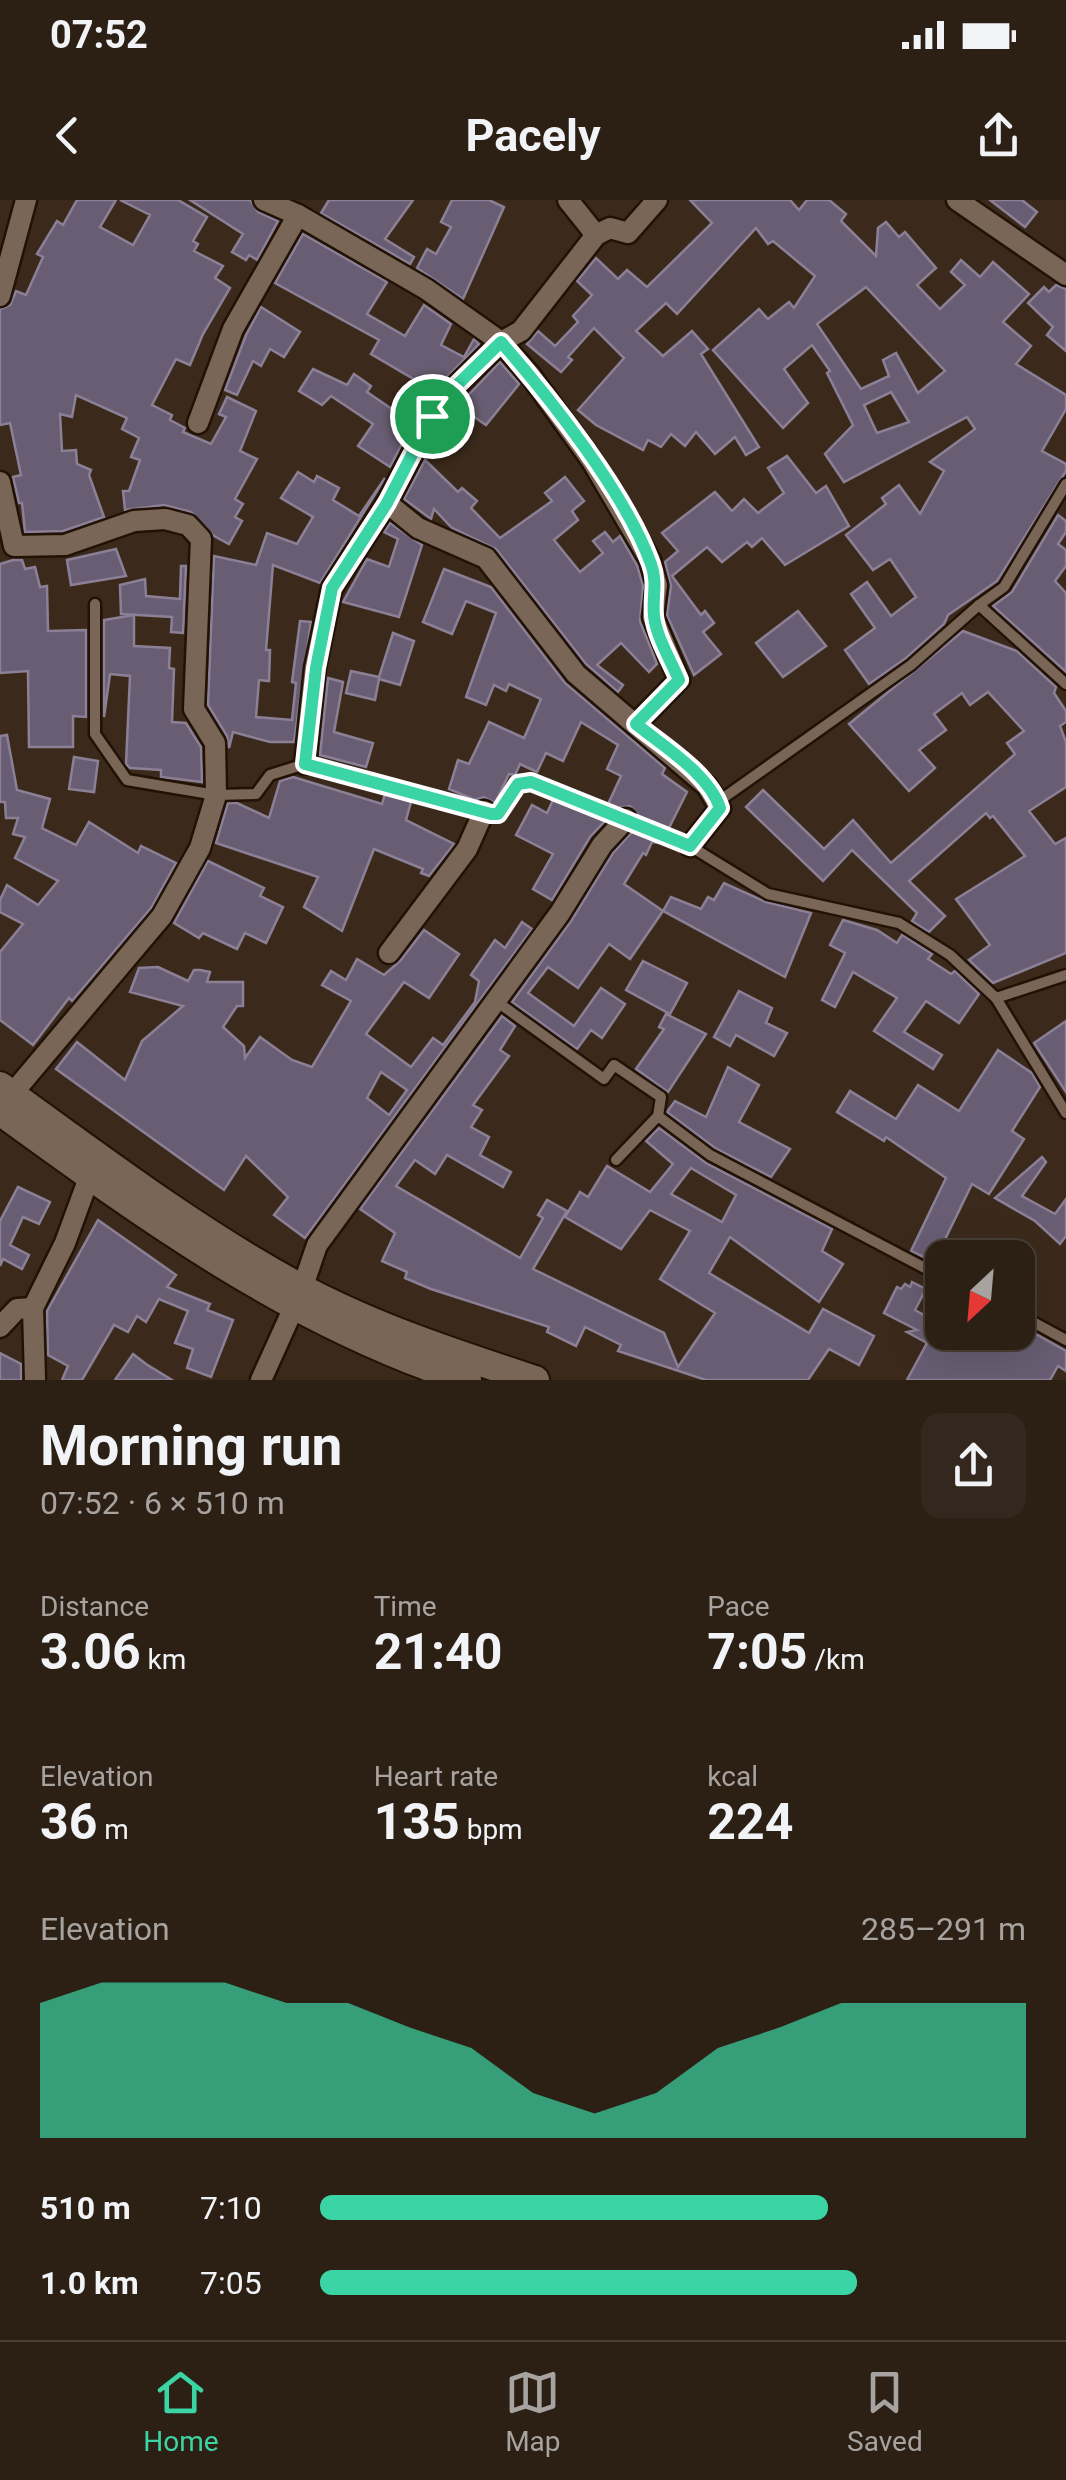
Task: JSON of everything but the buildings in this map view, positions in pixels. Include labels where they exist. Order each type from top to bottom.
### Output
[{"type":"main road","points":[[4,1097],[90,1175],[218,1264],[467,1380]]},
{"type":"main road","points":[[4,1097],[230,1247],[298,1298],[535,1380]]},
{"type":"street","points":[[0,296],[26,200]]},
{"type":"street","points":[[264,200],[298,215],[426,289],[501,342],[530,374],[592,461],[650,560],[657,585],[654,617],[679,680],[636,724]]},
{"type":"street","points":[[568,200],[596,235]]},
{"type":"street","points":[[305,764],[316,668],[332,588],[387,503],[432,416],[454,388],[501,342],[521,331],[596,235],[610,228],[628,233],[657,200]]},
{"type":"street","points":[[957,200],[1066,275]]},
{"type":"street","points":[[198,423],[234,329],[298,215]]},
{"type":"street","points":[[0,482],[7,548],[65,545],[134,521],[165,519],[188,526],[200,539],[194,709],[215,743],[216,795],[200,848],[162,916],[4,1097]]},
{"type":"street","points":[[387,503],[418,528],[486,558],[576,674],[708,786],[720,808],[690,846]]},
{"type":"street","points":[[389,953],[468,849],[484,811]]},
{"type":"street","points":[[261,1380],[317,1245],[560,913],[602,845],[626,819]]},
{"type":"street","points":[[34,1380],[33,1308],[90,1175]]},
{"type":"street","points":[[0,1326],[16,1309],[33,1308]]},
{"type":"lane","points":[[718,801],[911,665],[1004,586],[1066,484]]},
{"type":"lane","points":[[94,604],[95,734],[127,780],[216,795],[256,794],[270,775],[305,764],[498,814],[518,784],[531,782],[690,846],[768,894],[898,924],[915,932],[950,955],[996,998],[1066,1113]]},
{"type":"lane","points":[[980,605],[1066,684]]},
{"type":"lane","points":[[996,998],[1066,975]]},
{"type":"lane","points":[[495,1000],[604,1079],[614,1066],[661,1097],[658,1116],[616,1160]]},
{"type":"lane","points":[[658,1116],[710,1155],[925,1268]]},
{"type":"lane","points":[[1035,1323],[1066,1340]]},
{"type":"route","points":[[501,342],[530,374],[622,509],[650,560],[657,585],[654,617],[679,680],[636,724],[708,786],[720,808],[690,846],[531,782],[518,784],[498,814],[491,814],[305,764],[316,668],[332,588],[387,503],[432,416],[454,388],[501,342]]}]
